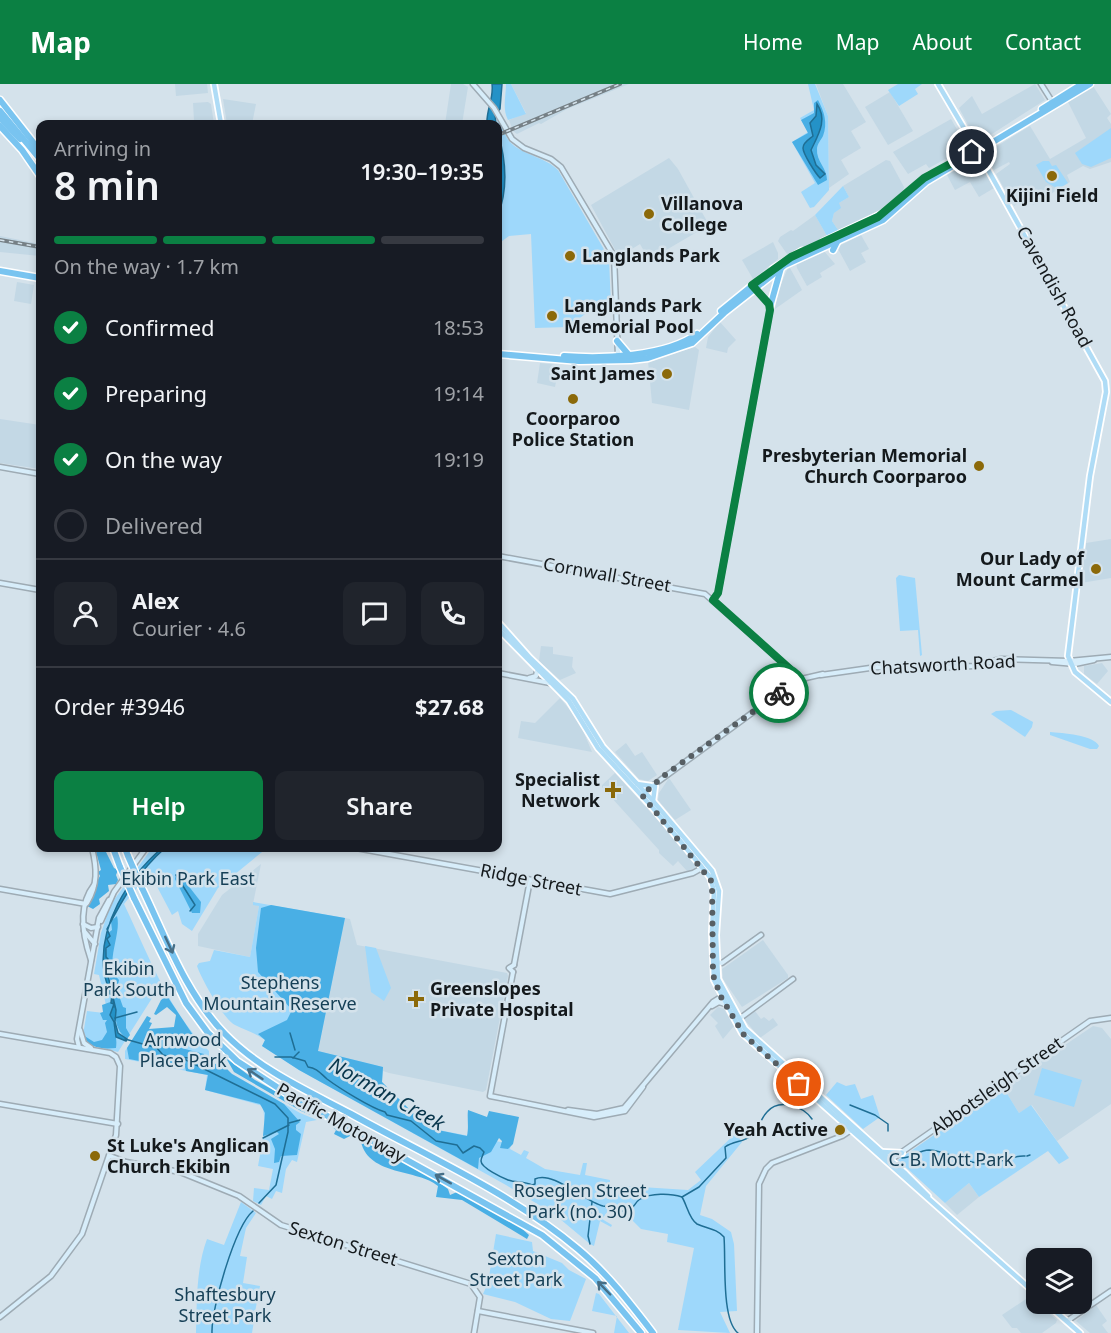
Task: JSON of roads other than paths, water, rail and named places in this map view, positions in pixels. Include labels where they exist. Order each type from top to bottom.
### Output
[{"type":"highway","points":[[1053,105],[1082,84]]},
{"type":"highway","points":[[502,352],[573,361],[643,359],[692,343],[754,287],[781,268],[883,220],[926,182],[1090,84]]},
{"type":"highway","points":[[0,100],[36,146]]},
{"type":"highway","points":[[0,111],[36,154]]},
{"type":"highway","points":[[0,118],[36,161]]},
{"type":"highway","points":[[0,126],[22,150],[36,170]]},
{"type":"highway","points":[[618,358],[628,354],[648,352],[692,338],[791,257],[878,217],[916,184],[977,151]]},
{"type":"highway","points":[[906,183],[916,184]]},
{"type":"highway","points":[[833,250],[838,240]]},
{"type":"highway","points":[[770,307],[781,268]]},
{"type":"highway","points":[[0,273],[36,279]]},
{"type":"highway","points":[[617,340],[628,354]]},
{"type":"highway","name":"Pacific Motorway","points":[[114,852],[134,898],[186,1003],[208,1033],[237,1061],[286,1093],[542,1235],[600,1284],[641,1333]]},
{"type":"highway","name":"Pacific Motorway","points":[[126,852],[194,994],[212,1019],[237,1045],[274,1072],[502,1197],[550,1227],[589,1258],[623,1293],[653,1333]]},
{"type":"main road","points":[[213,84],[220,120]]},
{"type":"main road","name":"Cavendish Road","points":[[938,84],[1106,384],[1090,476],[1069,663]]},
{"type":"main road","points":[[502,626],[530,658],[576,702],[600,744],[637,783],[644,795],[653,801],[717,883],[714,961],[725,1004],[742,1033],[1026,1285]]},
{"type":"main road","points":[[502,633],[575,708],[598,748],[644,795],[704,865]]},
{"type":"main road","points":[[1069,663],[1079,675],[1111,702]]},
{"type":"main road","points":[[637,783],[655,784],[653,801]]},
{"type":"main road","points":[[723,996],[753,1037],[852,1129],[882,1152],[889,1162]]},
{"type":"main road","points":[[739,1019],[742,1033]]},
{"type":"main road","points":[[882,1152],[902,1153]]},
{"type":"main road","points":[[1059,1314],[1080,1333]]},
{"type":"street","points":[[1041,84],[1053,105]]},
{"type":"street","points":[[474,85],[501,120]]},
{"type":"street","points":[[502,121],[514,142],[551,159],[561,167],[613,254],[618,358]]},
{"type":"street","points":[[754,287],[770,307],[718,593],[713,600],[800,678]]},
{"type":"street","points":[[1,468],[36,473]]},
{"type":"street","name":"Cornwall Street","points":[[502,557],[703,593],[713,600]]},
{"type":"street","points":[[0,583],[36,589]]},
{"type":"street","name":"Chatsworth Road","points":[[1069,663],[1111,657]]},
{"type":"street","name":"Chatsworth Road","points":[[644,795],[655,784],[800,678],[877,667],[901,670],[974,666],[1003,659],[1083,663],[1096,659]]},
{"type":"street","points":[[1079,675],[1083,663]]},
{"type":"street","points":[[528,678],[536,676],[537,671]]},
{"type":"street","points":[[502,674],[551,683]]},
{"type":"street","points":[[91,961],[84,927],[87,896],[94,885],[96,871],[93,852]]},
{"type":"street","points":[[80,1044],[80,1029],[91,961],[102,910],[143,852]]},
{"type":"street","name":"Ridge Street","points":[[378,852],[615,894],[696,873],[704,865]]},
{"type":"street","points":[[530,880],[514,965],[516,970],[513,972],[490,1096],[596,1117],[623,1113],[714,1001],[723,996]]},
{"type":"street","points":[[0,889],[86,904]]},
{"type":"street","points":[[84,927],[98,927]]},
{"type":"street","points":[[84,927],[94,945]]},
{"type":"street","points":[[714,961],[722,963],[761,935]]},
{"type":"street","points":[[86,942],[94,945]]},
{"type":"street","points":[[739,1019],[794,979]]},
{"type":"street","points":[[711,1006],[719,1002],[725,1004]]},
{"type":"street","points":[[734,1010],[750,1010]]},
{"type":"street","name":"Abbotsleigh Street","points":[[889,1162],[1090,1021],[1111,1018]]},
{"type":"street","points":[[0,1034],[68,1046],[80,1044],[112,1054],[120,1063],[118,1124],[110,1156],[79,1239],[51,1276],[0,1317]]},
{"type":"street","points":[[0,1104],[118,1124]]},
{"type":"street","points":[[757,1333],[759,1184],[766,1169],[772,1163],[842,1136],[852,1129]]},
{"type":"street","name":"Sexton Street","points":[[110,1156],[128,1162],[180,1172],[239,1196],[281,1226],[466,1282],[478,1291],[480,1297],[478,1311]]},
{"type":"street","points":[[1067,1321],[1111,1291]]},
{"type":"street","points":[[474,1333],[478,1311],[593,1333]]},
{"type":"waterway","points":[[176,875],[195,905],[190,911]]},
{"type":"waterway","name":"Norman Creek","points":[[112,993],[114,1007]]},
{"type":"waterway","points":[[115,1018],[137,1012]]},
{"type":"waterway","points":[[290,1033],[295,1050]]},
{"type":"waterway","name":"Norman Creek","points":[[125,1039],[157,1048],[163,1055],[171,1057],[212,1059]]},
{"type":"waterway","name":"Norman Creek","points":[[293,1058],[299,1052]]},
{"type":"waterway","name":"Norman Creek","points":[[275,1057],[291,1057],[305,1061],[308,1067],[355,1097],[387,1115],[411,1121],[436,1141],[457,1145],[463,1153],[474,1146],[480,1148],[484,1152],[482,1164],[508,1180],[532,1185],[535,1184],[535,1179],[542,1177],[551,1179],[596,1203],[624,1211],[631,1209],[640,1199],[650,1196],[666,1194],[682,1197],[694,1222],[724,1237],[727,1303],[729,1316],[738,1333]]},
{"type":"waterway","points":[[184,1059],[275,1104],[288,1118],[288,1132],[276,1185],[259,1203]]},
{"type":"waterway","name":"Norman Creek","points":[[214,1059],[219,1059]]},
{"type":"waterway","points":[[682,1197],[699,1187],[726,1158],[725,1147],[754,1134],[772,1108],[778,1105],[791,1105],[803,1110],[812,1119]]},
{"type":"waterway","points":[[850,1105],[875,1115],[888,1124],[888,1131]]},
{"type":"waterway","points":[[289,1123],[300,1120]]},
{"type":"waterway","points":[[263,1138],[289,1125]]},
{"type":"waterway","points":[[902,1158],[929,1150],[981,1164],[1025,1156]]},
{"type":"waterway","points":[[590,1244],[588,1236],[592,1202]]},
{"type":"waterway","points":[[212,1333],[215,1306],[225,1269],[239,1233],[253,1211]]},
{"type":"railway","points":[[502,133],[620,84]]},
{"type":"railway","points":[[0,240],[36,246]]},
{"type":"place","name":"Kijini Field","points":[[1052,176]]},
{"type":"place","name":"Villanova College","points":[[649,214]]},
{"type":"place","name":"Langlands Park","points":[[570,256]]},
{"type":"place","name":"Langlands Park Memorial Pool","points":[[552,316]]},
{"type":"place","name":"Saint James","points":[[667,374]]},
{"type":"place","name":"Coorparoo Police Station","points":[[573,399]]},
{"type":"place","name":"Presbyterian Memorial Church Coorparoo","points":[[979,466]]},
{"type":"place","name":"Our Lady of Mount Carmel","points":[[1096,569]]},
{"type":"place","name":"Specialist Network","points":[[613,790]]},
{"type":"place","name":"Greenslopes Private Hospital","points":[[416,999]]},
{"type":"place","name":"Yeah Active","points":[[840,1130]]},
{"type":"place","name":"St Luke's Anglican Church Ekibin","points":[[95,1156]]},
{"type":"park label","name":"Ekibin Park East","points":[[188,879]]},
{"type":"park label","name":"Ekibin Park South","points":[[129,979]]},
{"type":"park label","name":"Stephens Mountain Reserve","points":[[280,993]]},
{"type":"park label","name":"Arnwood Place Park","points":[[183,1050]]},
{"type":"park label","name":"C. B. Mott Park","points":[[951,1160]]},
{"type":"park label","name":"Roseglen Street Park (no. 30)","points":[[580,1201]]},
{"type":"park label","name":"Sexton Street Park","points":[[516,1269]]},
{"type":"park label","name":"Shaftesbury Street Park","points":[[225,1305]]}]
